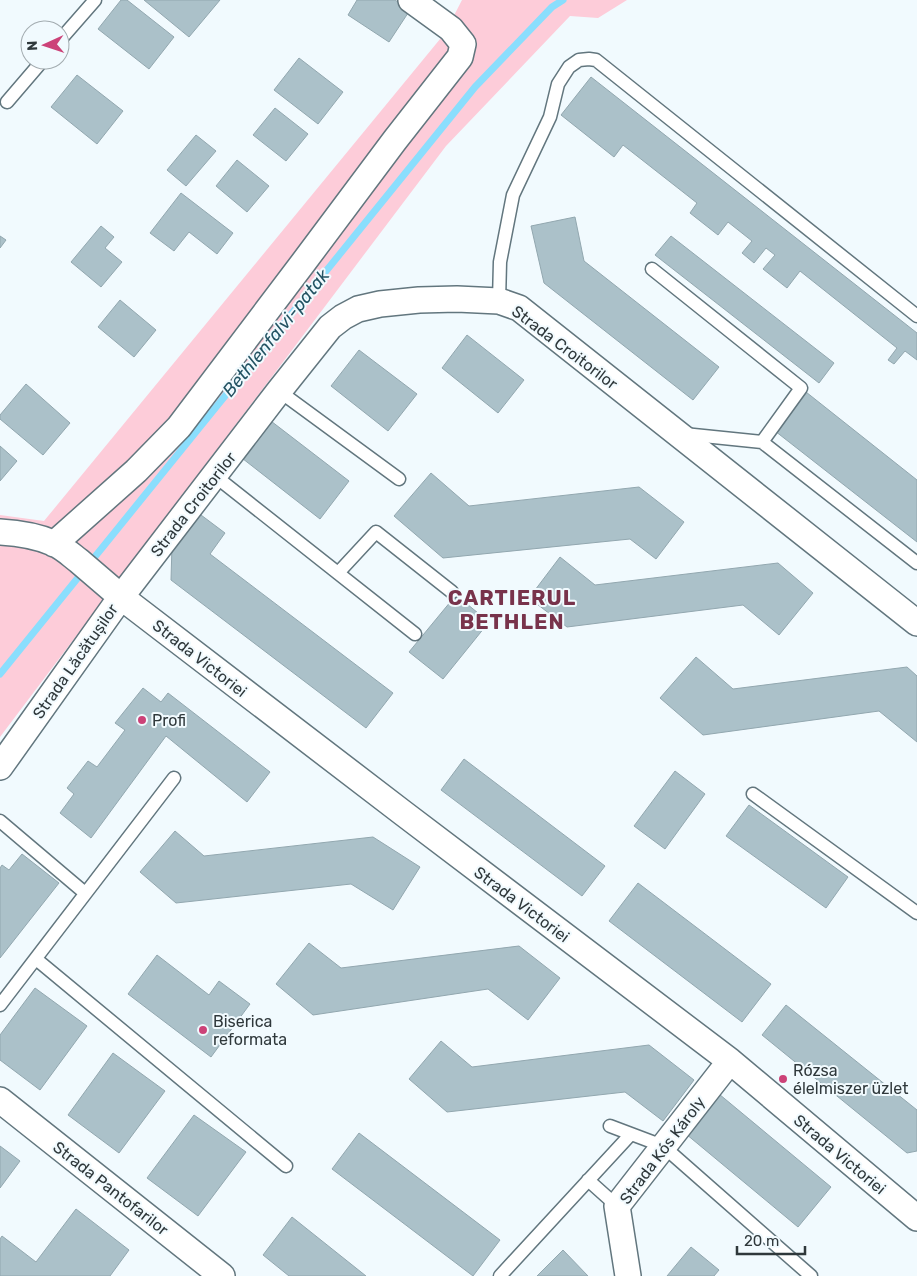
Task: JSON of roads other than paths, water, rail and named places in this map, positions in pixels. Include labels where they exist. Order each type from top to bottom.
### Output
[{"type":"street","points":[[62,549],[179,427],[395,140],[460,57],[463,44],[451,29],[411,0]]},
{"type":"street","name":"Strada Croitorilor","points":[[121,597],[330,327],[343,316],[358,309],[380,304],[458,299],[499,301],[519,308],[917,623]]},
{"type":"street","name":"Strada Lăcătușilor","points":[[0,532],[31,536],[62,549],[121,597],[0,767]]},
{"type":"street","name":"Strada Victoriei","points":[[121,597],[402,813],[730,1061],[917,1218]]},
{"type":"street","name":"Strada Kós Károly","points":[[628,1276],[617,1206],[730,1061]]},
{"type":"street","name":"Strada Pantofarilor","points":[[0,1100],[222,1276]]},
{"type":"lane","points":[[70,29],[95,0]]},
{"type":"lane","points":[[499,301],[500,262],[513,195],[550,117],[558,84],[569,67],[579,60],[589,59],[596,60],[917,316]]},
{"type":"lane","points":[[7,102],[34,70]]},
{"type":"lane","points":[[652,269],[801,388],[762,442]]},
{"type":"lane","points":[[279,391],[399,480]]},
{"type":"lane","points":[[676,434],[762,442],[917,563]]},
{"type":"lane","points":[[215,476],[414,634]]},
{"type":"lane","points":[[338,573],[376,532],[452,592]]},
{"type":"lane","points":[[0,1005],[174,778]]},
{"type":"lane","points":[[753,794],[917,913]]},
{"type":"lane","points":[[0,822],[86,894]]},
{"type":"lane","points":[[36,958],[286,1166]]},
{"type":"lane","points":[[610,1126],[663,1146],[811,1276]]},
{"type":"lane","points":[[500,1276],[631,1134]]},
{"type":"lane","points":[[588,1180],[617,1206]]},
{"type":"waterway","name":"Bethlenfalvi-patak","points":[[0,674],[475,87],[552,7],[563,0]]},
{"type":"place","name":"Profi","points":[[142,720]]},
{"type":"place","name":"Biserica reformata","points":[[203,1030]]},
{"type":"place","name":"Rózsa élelmiszer üzlet","points":[[783,1079]]},
{"type":"district","name":"CARTIERUL BETHLEN","points":[[512,610]]}]
